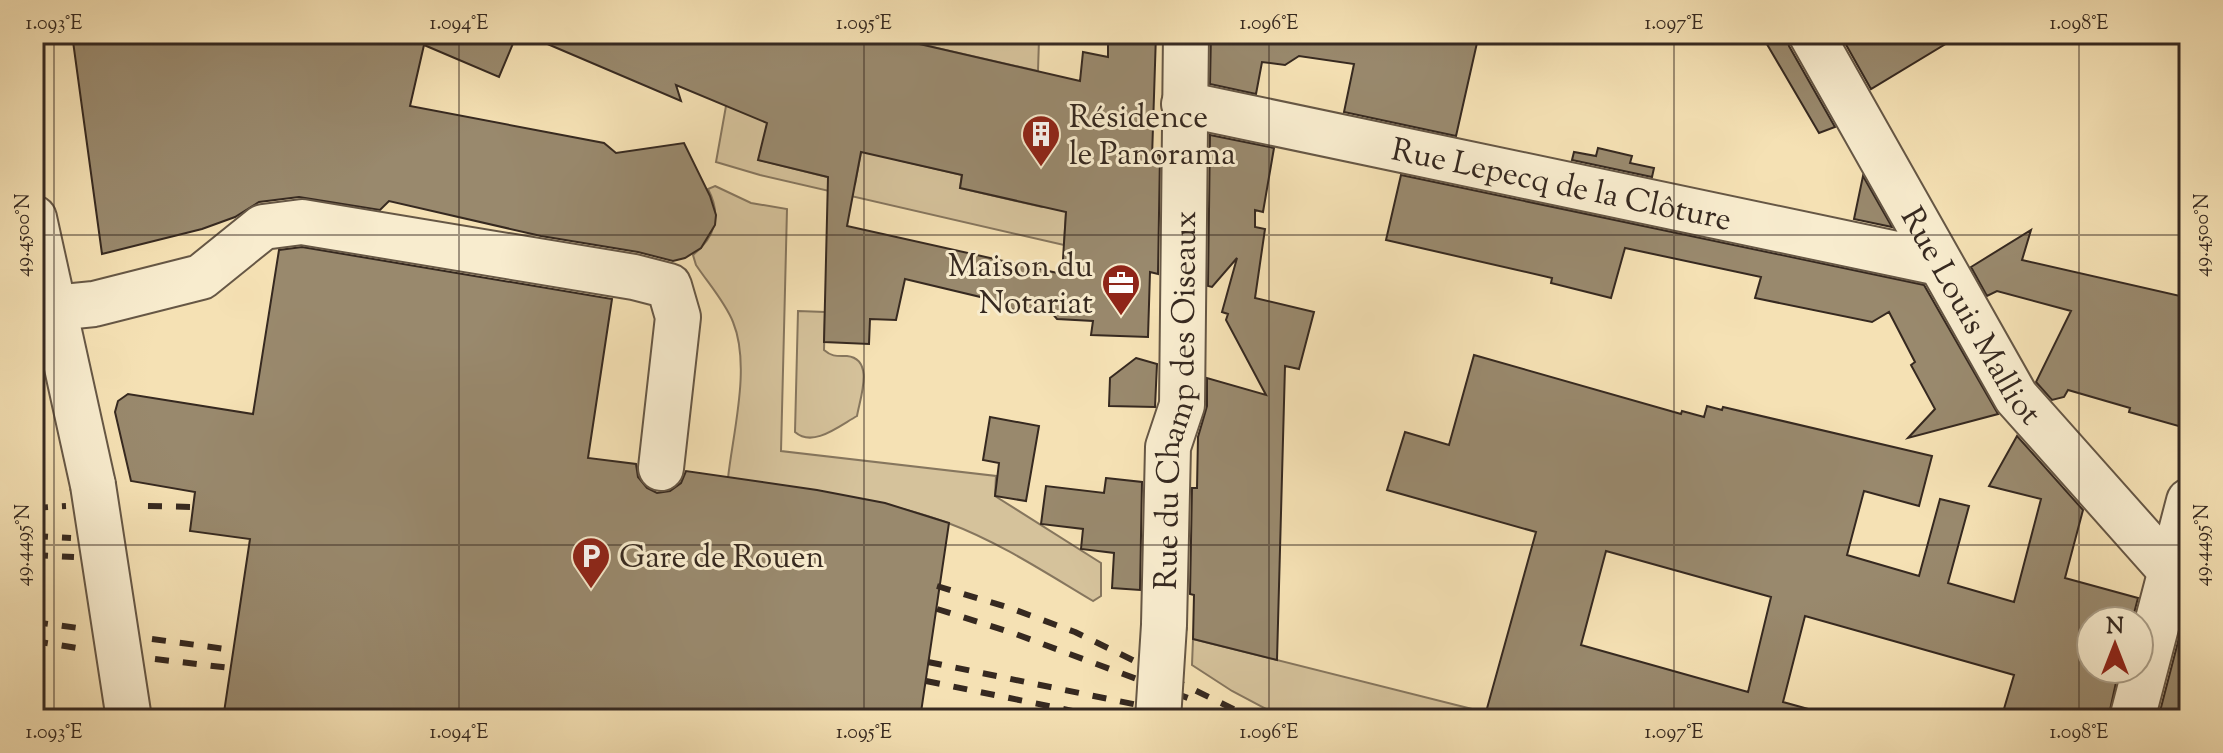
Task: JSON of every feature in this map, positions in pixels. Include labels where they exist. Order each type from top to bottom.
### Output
[{"type":"street","name":"Rue du Champ des Oiseaux","points":[[1158,719],[1164,625],[1168,447],[1182,405],[1186,34]]},
{"type":"street","name":"Rue Louis Malliot","points":[[1811,34],[2016,397],[2170,570]]},
{"type":"street","name":"Rue Lepecq de la Clôture","points":[[1184,104],[1939,263]]},
{"type":"street","points":[[34,218],[93,485],[129,719]]},
{"type":"street","points":[[54,308],[94,304],[201,277],[263,227],[302,222],[634,277],[669,286],[678,317],[661,468]]},
{"type":"street","points":[[2132,719],[2189,501]]},
{"type":"shaded area","points":[[789,34],[759,160],[855,184],[864,137],[898,160],[962,175],[960,188],[1042,207],[1067,197],[1064,245],[760,175],[716,162],[726,106]]},
{"type":"shaded area","points":[[876,34],[1018,34],[1039,39],[1038,71]]},
{"type":"shaded area","points":[[715,186],[751,203],[787,209],[781,451],[996,476],[995,496],[1101,563],[1101,596],[1093,601],[986,539],[921,514],[839,495],[728,478],[737,420],[741,358],[730,315],[696,265],[693,255],[707,241],[714,225],[715,208],[708,189]]},
{"type":"shaded area","points":[[798,311],[825,312],[824,350],[832,355],[856,359],[863,372],[863,390],[857,416],[818,437],[810,438],[795,432]]},
{"type":"shaded area","points":[[1193,639],[1512,719],[1285,719],[1192,665]]},
{"type":"building","points":[[72,34],[517,34],[499,77],[424,45],[410,106],[604,143],[616,153],[684,143],[710,196],[716,215],[715,225],[701,248],[673,261],[541,236],[389,201],[380,210],[299,197],[259,202],[235,217],[202,229],[102,254]]},
{"type":"building","name":"Résidence le Panorama","points":[[524,34],[876,34],[1080,81],[1083,52],[1108,57],[1108,34],[1156,34],[1152,158],[1160,154],[1158,274],[1150,272],[1148,337],[1091,335],[1093,321],[1057,319],[1052,313],[1005,309],[997,301],[905,279],[896,320],[870,319],[869,344],[824,342],[828,177],[758,160],[767,123],[676,85],[681,101]],"holes":[[[861,152],[962,175],[960,188],[1066,212],[1062,274],[847,226]]]},
{"type":"building","points":[[1211,34],[1413,34],[1446,41],[1448,34],[1479,34],[1456,136],[1344,112],[1354,64],[1299,56],[1285,65],[1262,62],[1256,94],[1210,84]]},
{"type":"building","points":[[1761,34],[1786,34],[1789,46],[1835,127],[1819,133]]},
{"type":"building","points":[[1840,34],[1962,34],[1871,89]]},
{"type":"building","points":[[1210,135],[1274,148],[1263,212],[1255,210],[1255,227],[1265,229],[1255,298],[1314,312],[1299,369],[1285,366],[1277,660],[1193,639],[1194,595],[1190,594],[1192,488],[1197,488],[1198,437],[1207,406],[1207,378],[1266,395],[1226,320],[1228,314],[1222,312],[1237,258],[1212,287],[1208,286]]},
{"type":"building","points":[[1598,148],[1632,156],[1630,163],[1654,168],[1652,177],[1572,160],[1574,152],[1596,156]]},
{"type":"building","points":[[1401,175],[1924,285],[1998,414],[1908,438],[1935,409],[1911,365],[1915,362],[1889,312],[1872,322],[1755,298],[1761,277],[1625,248],[1611,298],[1551,283],[1552,278],[1386,240]]},
{"type":"building","points":[[1863,176],[1892,227],[1854,219]]},
{"type":"building","points":[[2031,230],[2022,260],[2189,298],[2189,429],[2068,390],[2064,397],[2052,400],[2036,382],[2071,311],[1997,291],[1987,296],[1971,267]]},
{"type":"building","name":"Gare de Rouen","points":[[302,247],[612,299],[588,458],[636,464],[638,477],[647,488],[657,493],[670,491],[681,483],[686,471],[885,503],[949,523],[920,719],[223,719],[250,539],[190,531],[195,492],[131,481],[115,412],[118,401],[128,394],[253,414],[279,250]]},
{"type":"building","points":[[1474,355],[1681,414],[1682,411],[1704,417],[1707,406],[1722,410],[1723,407],[1932,456],[1919,506],[1864,491],[1847,555],[1919,576],[1940,499],[1969,506],[1948,583],[2014,602],[2041,499],[1989,486],[2017,436],[2083,510],[2065,578],[2138,598],[2136,605],[2075,605],[2075,685],[2115,685],[2108,719],[2001,719],[2014,675],[1805,616],[1783,702],[1812,710],[1811,719],[1512,719],[1486,712],[1536,532],[1387,490],[1405,432],[1449,445]],"holes":[[[1606,551],[1771,597],[1748,692],[1581,645]]]},
{"type":"building","points":[[1136,358],[1157,364],[1155,407],[1109,406],[1110,378]]},
{"type":"building","points":[[990,417],[1039,426],[1026,501],[995,496],[999,463],[983,460]]},
{"type":"building","points":[[1106,478],[1142,482],[1140,590],[1112,588],[1114,553],[1081,549],[1083,529],[1041,524],[1046,486],[1104,493]]},
{"type":"building","points":[[2186,611],[2185,621],[2189,622],[2189,719],[2158,719]]},
{"type":"railway","points":[[34,508],[66,506]]},
{"type":"railway","points":[[148,506],[194,507]]},
{"type":"railway","points":[[34,536],[71,538]]},
{"type":"railway","points":[[34,555],[74,557]]},
{"type":"railway","points":[[937,586],[1075,632],[1254,719]]},
{"type":"railway","points":[[937,609],[1013,633],[1196,701]]},
{"type":"railway","points":[[34,622],[86,629]]},
{"type":"railway","points":[[152,639],[233,650]]},
{"type":"railway","points":[[34,641],[89,650]]},
{"type":"railway","points":[[155,659],[230,668]]},
{"type":"railway","points":[[928,662],[1206,719]]},
{"type":"railway","points":[[926,681],[1112,719]]},
{"type":"railway","points":[[34,711],[72,719]]},
{"type":"place","name":"Résidence le Panorama","points":[[1041,168]]},
{"type":"place","name":"Maison du Notariat","points":[[1121,317]]},
{"type":"place","name":"Gare de Rouen","points":[[591,590]]}]
